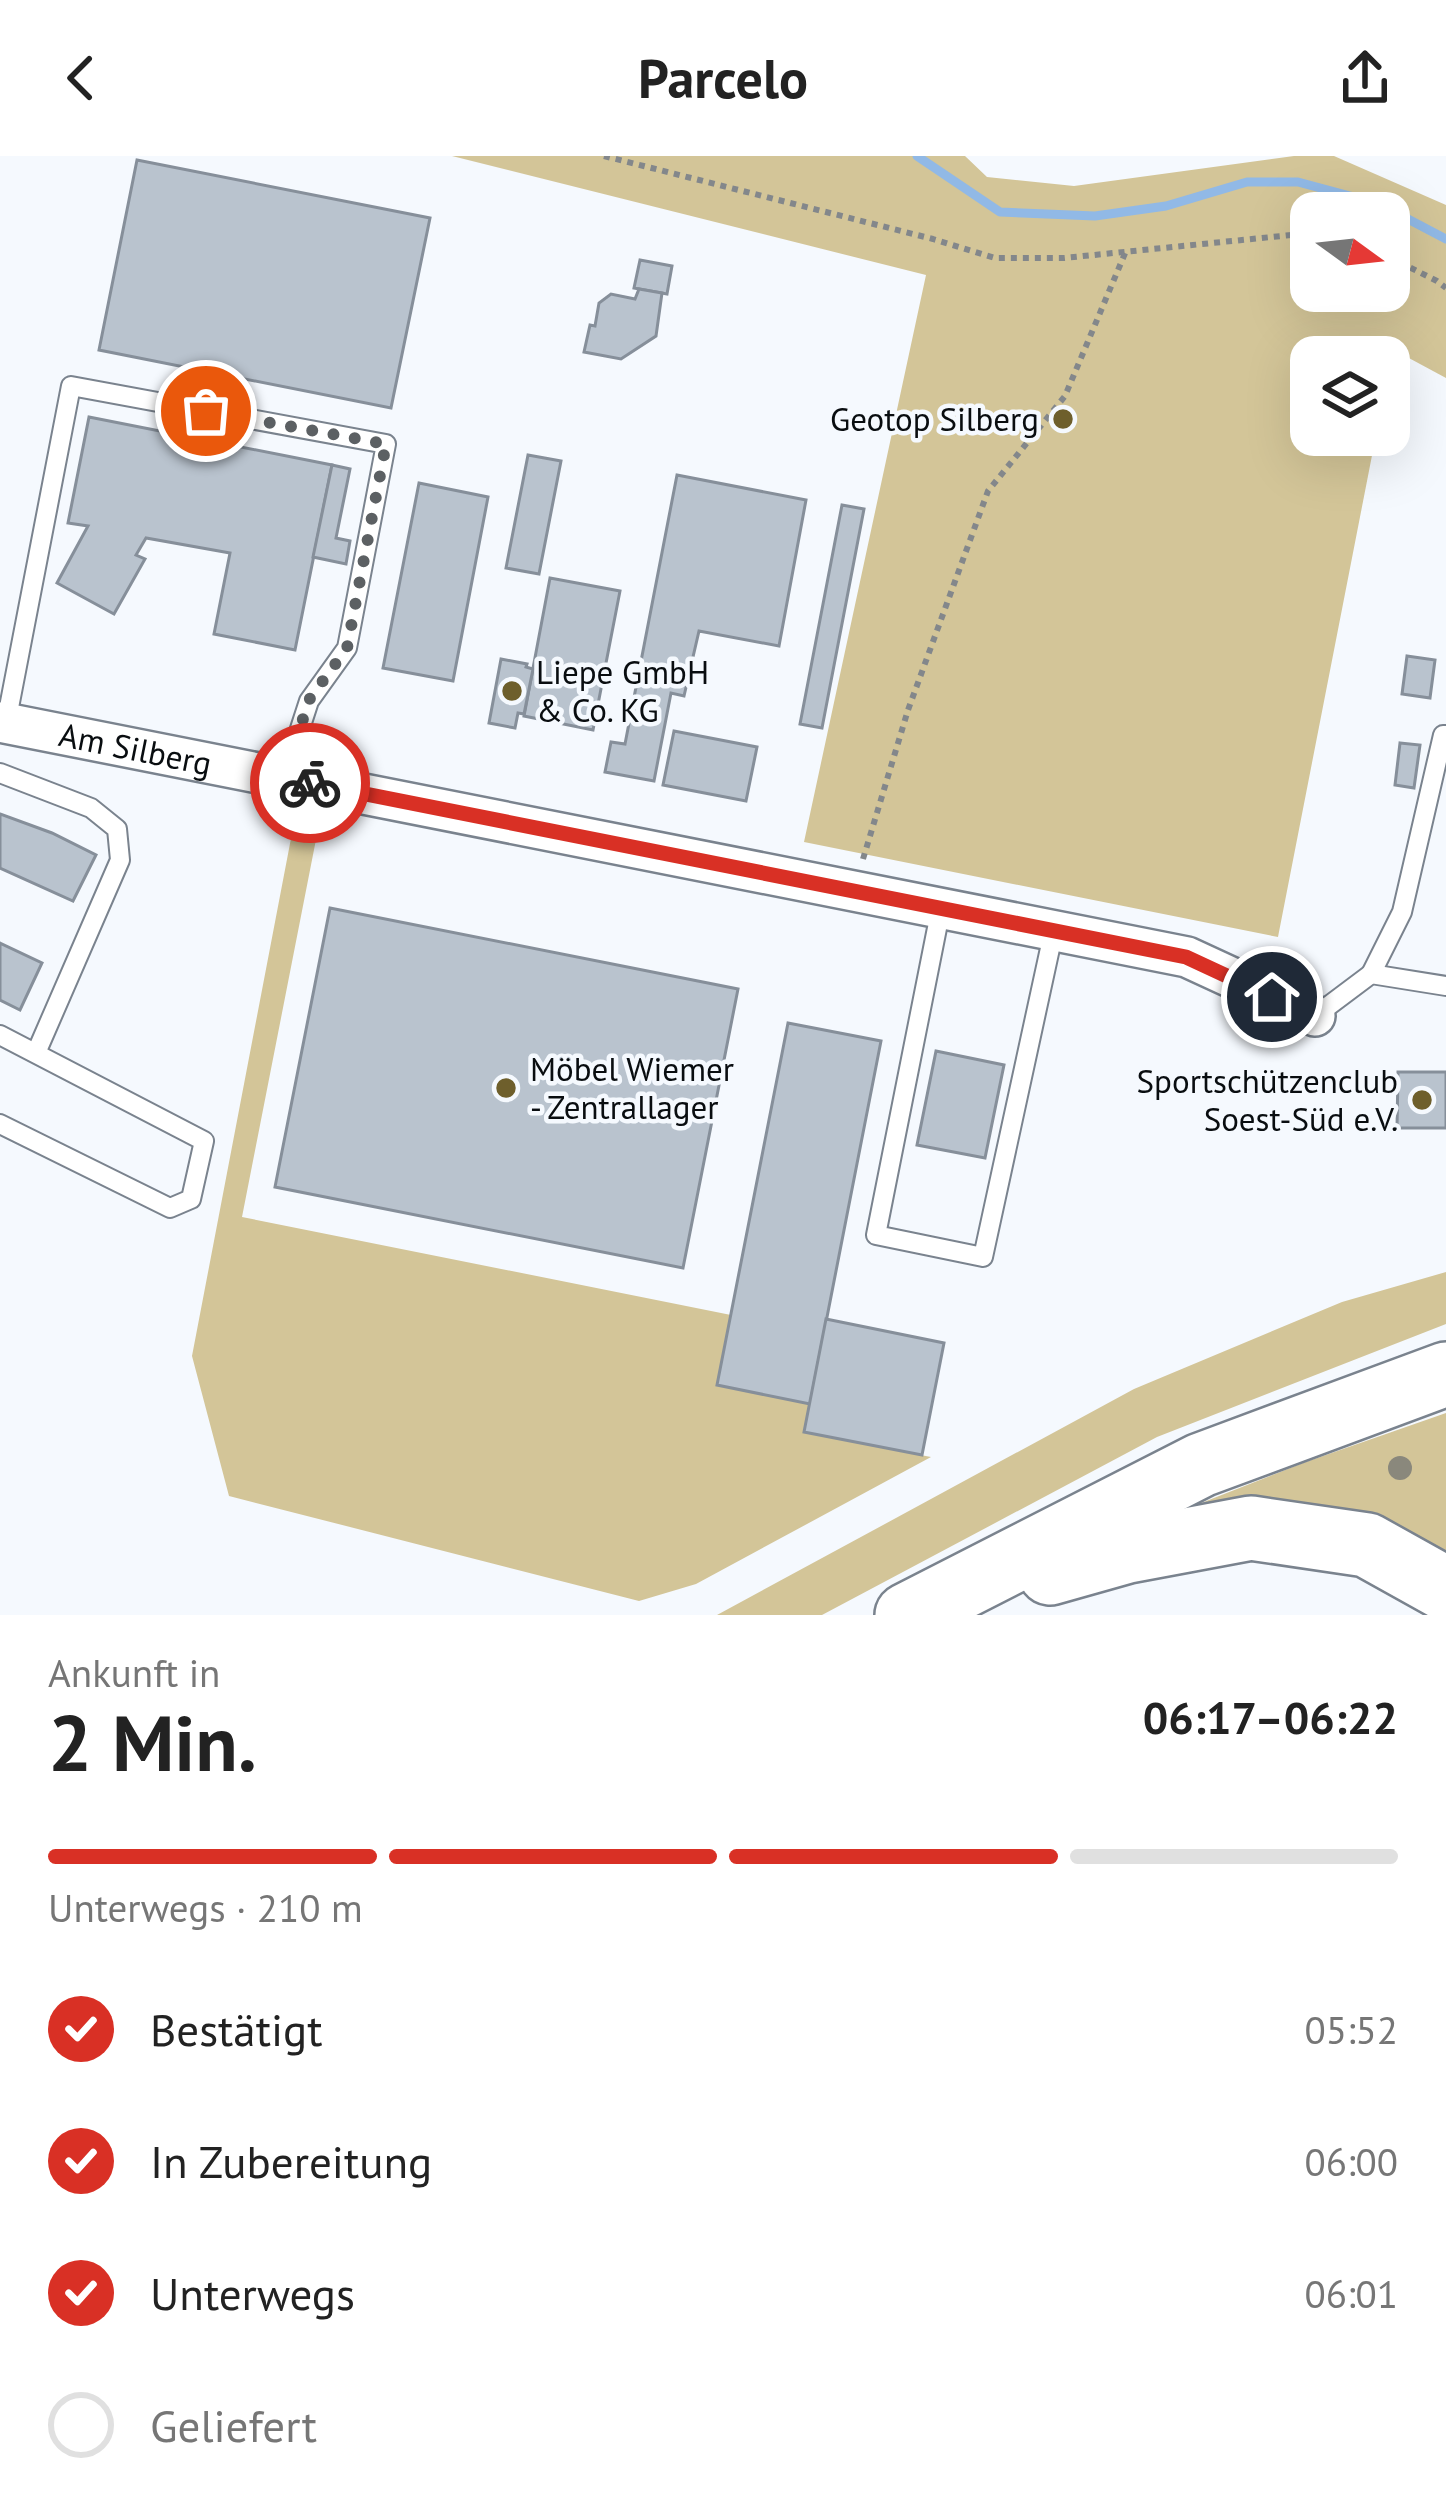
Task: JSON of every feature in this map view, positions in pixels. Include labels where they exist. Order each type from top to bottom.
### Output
[{"type":"highway","points":[[911,1613],[1201,1465],[1446,1373]]},
{"type":"highway","points":[[911,1613],[1128,1551],[1251,1528],[1367,1546],[1446,1589]]},
{"type":"street","name":"Am Silberg","points":[[3,722],[1186,957],[1315,1016]]},
{"type":"lane","points":[[3,722],[71,386],[386,444],[347,648],[309,700],[284,778]]},
{"type":"lane","points":[[1446,735],[1402,912],[1371,974],[1446,986]]},
{"type":"lane","points":[[0,773],[91,808],[117,829],[120,860],[36,1053]]},
{"type":"lane","points":[[940,908],[876,1235],[983,1257],[1054,931]]},
{"type":"lane","name":"Am Silberg","points":[[1315,1016],[1371,974]]},
{"type":"lane","points":[[0,1035],[204,1141],[191,1198],[170,1208],[0,1124]]},
{"type":"path","points":[[604,156],[932,238],[995,259],[1064,258],[1290,235]]},
{"type":"path","points":[[856,891],[908,710],[988,491],[1065,396],[1126,251]]},
{"type":"path","points":[[1410,268],[1446,288]]},
{"type":"shaded area","points":[[452,156],[965,156],[987,177],[1074,186],[1294,156],[1334,156],[1446,205],[1446,378],[1410,359],[1410,336],[1290,336],[1290,456],[1372,456],[1278,937],[804,842],[926,275]]},
{"type":"shaded area","points":[[297,807],[321,814],[242,1217],[731,1315],[717,1385],[810,1404],[805,1433],[931,1457],[696,1584],[639,1601],[229,1496],[192,1356]]},
{"type":"shaded area","points":[[1446,1272],[1446,1324],[1157,1437],[822,1615],[717,1615],[1134,1389],[1342,1302]]},
{"type":"shaded area","points":[[1446,1413],[1446,1568],[1191,1507],[1303,1463]]},
{"type":"building","points":[[137,160],[430,218],[391,408],[99,350]]},
{"type":"building","points":[[640,260],[672,266],[667,294],[634,288]]},
{"type":"building","points":[[639,289],[662,293],[656,336],[621,359],[584,352],[599,303],[611,294],[635,299]]},
{"type":"building","points":[[89,417],[332,465],[295,650],[214,634],[230,553],[146,538],[136,555],[145,559],[114,614],[57,583],[88,526],[68,523]]},
{"type":"building","points":[[528,455],[561,461],[539,574],[506,568]]},
{"type":"building","points":[[332,465],[350,469],[336,538],[350,541],[346,564],[313,557]]},
{"type":"building","points":[[677,475],[806,500],[779,646],[699,631],[684,696],[671,693],[654,781],[605,772],[611,742],[625,744]]},
{"type":"building","points":[[419,483],[488,497],[453,681],[383,668]]},
{"type":"building","points":[[842,505],[864,509],[822,728],[800,724]]},
{"type":"building","points":[[550,578],[620,591],[593,730],[524,716]]},
{"type":"building","points":[[1407,656],[1435,660],[1430,698],[1402,694]]},
{"type":"building","name":"Liepe GmbH & Co. KG","points":[[501,659],[533,669],[524,714],[518,713],[515,728],[489,723]]},
{"type":"building","points":[[674,731],[757,747],[746,801],[663,785]]},
{"type":"building","points":[[1400,743],[1420,745],[1414,788],[1395,785]]},
{"type":"building","points":[[0,814],[96,855],[73,901],[0,868]]},
{"type":"building","name":"Möbel Wiemer - Zentrallager","points":[[330,908],[738,989],[683,1268],[275,1187]]},
{"type":"building","points":[[0,943],[42,963],[20,1010],[0,1000]]},
{"type":"building","points":[[788,1023],[881,1041],[810,1404],[717,1385]]},
{"type":"building","points":[[936,1051],[1004,1065],[985,1158],[917,1145]]},
{"type":"building","name":"Sportschützenclub Soest-Süd e.V.","points":[[1398,1072],[1446,1072],[1446,1128],[1397,1128]]},
{"type":"building","points":[[826,1319],[944,1343],[922,1455],[804,1432]]},
{"type":"waterway","points":[[917,156],[1000,212],[1095,216],[1166,206],[1247,182],[1298,182],[1350,196],[1446,239]]},
{"type":"way so far","points":[[206,411],[386,444],[347,648],[309,700],[284,778],[310,783]]},
{"type":"place","name":"Geotop Silberg","points":[[1063,419]]},
{"type":"place","name":"Liepe GmbH & Co. KG","points":[[512,691]]},
{"type":"place","name":"Möbel Wiemer - Zentrallager","points":[[506,1088]]},
{"type":"place","name":"Sportschützenclub Soest-Süd e.V.","points":[[1422,1100]]},
{"type":"route","points":[[310,783],[1186,957],[1272,997]]}]
